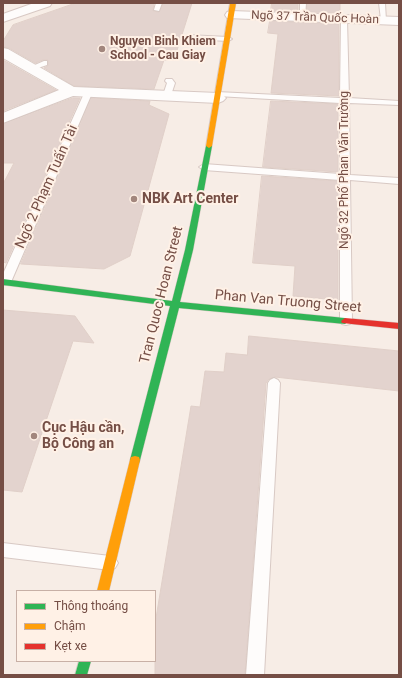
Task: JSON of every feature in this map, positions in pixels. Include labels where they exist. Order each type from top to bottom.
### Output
[{"type":"street","points":[[3,18],[46,3]]},
{"type":"street","name":"Ngõ 37 Trần Quốc Hoàn","points":[[232,9],[303,18],[399,21]]},
{"type":"street","name":"Tran Quoc Hoan Street","points":[[103,590],[174,304],[189,250],[228,39],[232,9]]},
{"type":"street","points":[[3,52],[38,66],[71,91]]},
{"type":"street","points":[[3,118],[71,91],[168,88],[217,96]]},
{"type":"street","name":"Phan Van Truong Street","points":[[4,282],[94,295],[212,309],[399,326]]},
{"type":"street","points":[[81,675],[85,662]]},
{"type":"lane","points":[[303,3],[303,18]]},
{"type":"lane","points":[[382,3],[384,20]]},
{"type":"lane","name":"Ngõ 32 Phố Phan Văn Trường","points":[[344,19],[346,101],[346,321]]},
{"type":"lane","points":[[190,37],[228,39]]},
{"type":"lane","name":"Ngõ 2 Phạm Tuấn Tài","points":[[4,282],[89,91]]},
{"type":"lane","points":[[217,96],[399,104]]},
{"type":"lane","points":[[204,167],[399,181]]},
{"type":"lane","points":[[255,675],[274,383]]},
{"type":"lane","points":[[3,550],[110,563]]},
{"type":"building","name":"Nguyen Binh Khiem School - Cau Giay","points":[[76,3],[154,3],[153,11],[159,12],[163,3],[192,3],[174,60],[164,60],[154,89],[74,86],[44,68],[48,66],[48,60],[35,63],[9,48],[3,47],[3,41],[13,25]]},
{"type":"building","points":[[272,3],[298,3],[298,12],[271,11]]},
{"type":"building","points":[[307,3],[340,3],[340,13],[307,12]]},
{"type":"building","points":[[270,21],[339,24],[339,96],[271,93],[278,34],[268,33]]},
{"type":"building","points":[[3,60],[56,90],[3,111]]},
{"type":"building","points":[[73,98],[80,98],[6,263],[3,262],[3,184],[14,163],[3,163],[3,124]]},
{"type":"building","points":[[91,98],[150,101],[149,105],[169,114],[130,256],[104,269],[21,264]]},
{"type":"building","points":[[271,101],[338,104],[338,172],[263,167]]},
{"type":"building","points":[[262,176],[338,181],[338,300],[293,296],[295,266],[253,263]]},
{"type":"building","points":[[3,310],[75,316],[94,343],[73,341],[22,492],[3,490]]},
{"type":"building","points":[[249,336],[399,351],[399,391],[275,377],[269,379],[266,383],[245,675],[155,675],[156,618],[191,406],[200,407],[205,371],[224,372],[226,353],[247,355]]},
{"type":"traffic: fast","points":[[135,460],[189,250],[209,146]]},
{"type":"traffic: fast","points":[[3,282],[205,308],[345,321]]},
{"type":"traffic: fast","points":[[81,675],[85,662]]},
{"type":"traffic: slow","points":[[209,146],[233,3]]},
{"type":"traffic: slow","points":[[103,590],[135,460]]},
{"type":"traffic: jam","points":[[345,321],[399,326]]},
{"type":"place","name":"Nguyen Binh Khiem School - Cau Giay","points":[[102,49]]},
{"type":"place","name":"NBK Art Center","points":[[134,199]]},
{"type":"place","name":"Cục Hậu cần, Bộ Công an","points":[[34,436]]}]
